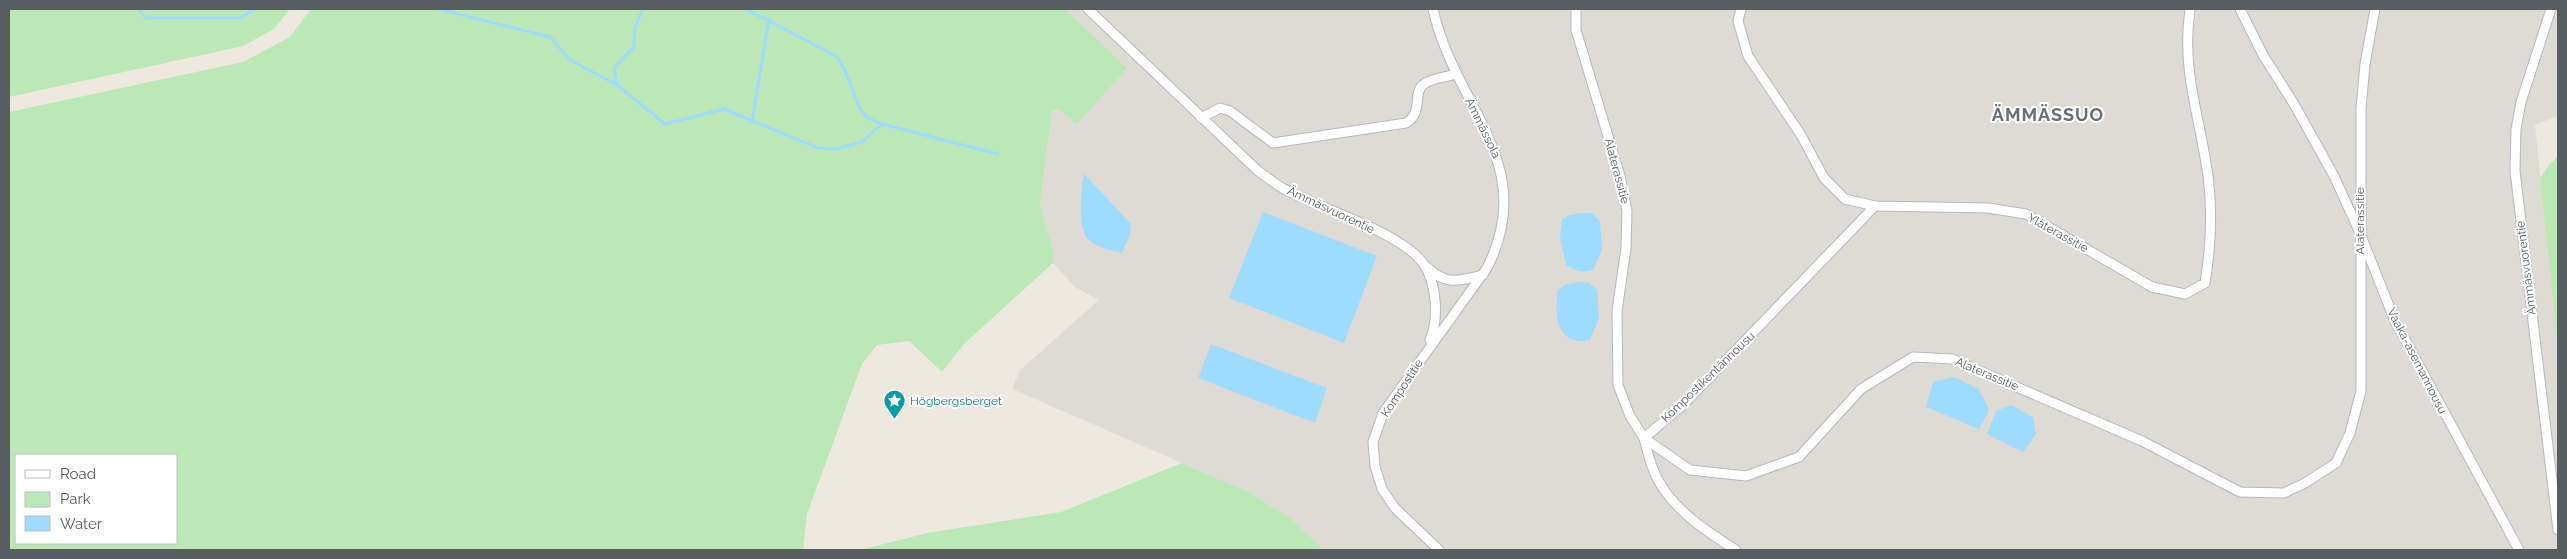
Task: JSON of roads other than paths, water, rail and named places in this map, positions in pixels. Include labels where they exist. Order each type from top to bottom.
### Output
[{"type":"street","name":"Ämmäsvuorentie","points":[[1088,9],[1257,170],[1287,191],[1395,240],[1436,276],[1444,280],[1464,280],[1483,275]]},
{"type":"street","name":"Ämmässola","points":[[1426,351],[1483,275],[1496,251],[1503,227],[1504,187],[1501,165],[1456,74],[1438,31],[1433,9]]},
{"type":"street","name":"Alaterassitie","points":[[1576,9],[1576,30],[1620,176],[1627,211],[1626,248],[1617,312],[1618,385],[1630,416],[1644,438],[1690,470],[1746,476],[1799,457],[1862,389],[1912,357],[1952,359],[2142,441],[2240,492],[2284,493],[2305,483],[2336,463],[2350,432],[2361,390],[2361,109],[2365,64],[2375,9]]},
{"type":"street","name":"Yläterassitie","points":[[1741,9],[1738,20],[1748,56],[1801,135],[1824,178],[1845,199],[1875,206],[1988,208],[2026,214],[2152,287],[2185,294],[2205,283],[2212,236],[2208,176],[2191,93],[2186,37],[2190,9]]},
{"type":"street","name":"Vaaka-asemannousu","points":[[2240,9],[2263,55],[2294,104],[2334,176],[2395,321],[2416,364],[2519,550]]},
{"type":"street","name":"Ämmäsvuorentie","points":[[2551,9],[2521,102],[2516,129],[2514,171],[2558,530]]},
{"type":"street","points":[[1201,118],[1220,108],[1230,111],[1273,143],[1406,123],[1416,113],[1419,91],[1424,84],[1456,74]]},
{"type":"street","name":"Kompostikentännousu","points":[[1644,438],[1684,405],[1875,206]]},
{"type":"street","points":[[1423,263],[1430,281],[1436,312],[1435,328],[1426,351]]},
{"type":"street","name":"Kompostitie","points":[[1426,351],[1383,413],[1373,442],[1375,466],[1382,489],[1395,508],[1439,550]]},
{"type":"street","points":[[1644,438],[1650,459],[1661,485],[1684,512],[1736,550]]},
{"type":"water","points":[[1084,174],[1131,224],[1130,235],[1122,253],[1096,245],[1085,235],[1081,219]]},
{"type":"water","points":[[1263,212],[1377,256],[1344,343],[1229,298]]},
{"type":"water","points":[[1592,213],[1600,221],[1602,249],[1593,270],[1585,271],[1576,270],[1566,265],[1560,238],[1562,220],[1569,215]]},
{"type":"water","points":[[1578,282],[1589,283],[1597,290],[1599,318],[1590,340],[1579,341],[1570,339],[1564,334],[1557,318],[1558,290],[1565,285]]},
{"type":"water","points":[[1211,344],[1327,388],[1315,423],[1198,378]]},
{"type":"water","points":[[1954,377],[1979,389],[1989,410],[1979,429],[1926,407],[1933,382]]},
{"type":"water","points":[[2011,405],[2033,417],[2036,434],[2023,452],[1987,434],[1996,411]]},
{"type":"waterway","points":[[138,9],[146,18],[240,18],[255,9]]},
{"type":"waterway","points":[[438,9],[550,37],[570,60],[617,85],[665,124],[724,109],[818,148],[836,149],[862,142],[882,124]]},
{"type":"waterway","points":[[617,84],[614,68],[634,47],[635,27],[643,9]]},
{"type":"waterway","points":[[746,9],[836,56],[845,71],[859,106],[869,118],[882,124],[998,154]]},
{"type":"waterway","points":[[752,122],[769,19]]},
{"type":"place","name":"Högbergsberget","points":[[894,420]]},
{"type":"district","name":"ÄMMÄSSUO","points":[[2048,115]]}]
